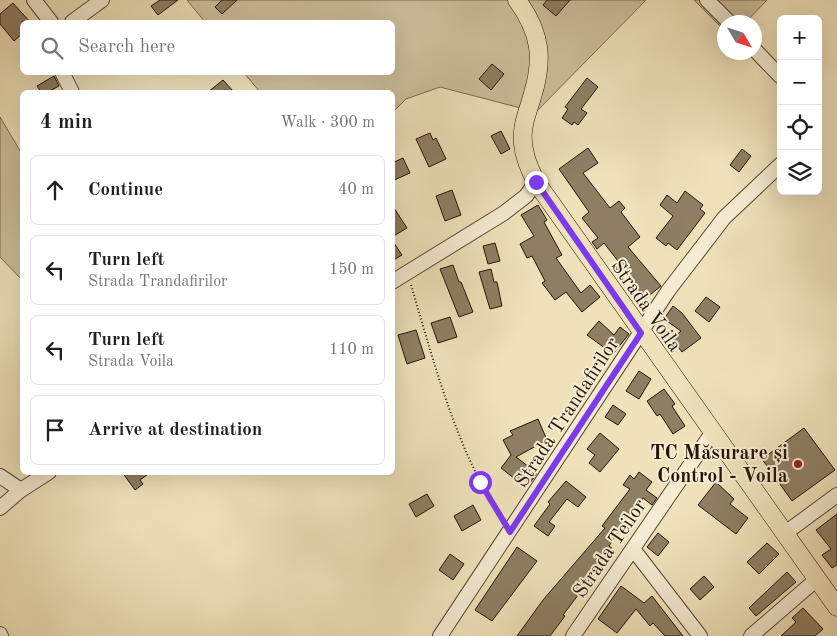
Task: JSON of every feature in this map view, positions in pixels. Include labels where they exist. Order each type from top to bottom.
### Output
[{"type":"main road","name":"Strada Voila","points":[[517,0],[534,27],[539,46],[537,80],[523,130],[524,152],[536,182],[837,608]]},
{"type":"street","points":[[34,0],[49,20]]},
{"type":"street","points":[[75,20],[102,0]]},
{"type":"street","points":[[707,0],[721,15]]},
{"type":"street","points":[[762,58],[777,73]]},
{"type":"street","points":[[64,75],[71,90]]},
{"type":"street","name":"Strada Trandafirilor","points":[[440,636],[668,291],[724,218],[777,168]]},
{"type":"street","points":[[395,280],[504,213],[526,196],[536,182]]},
{"type":"street","name":"Strada Teilor","points":[[573,636],[712,433]]},
{"type":"street","points":[[0,508],[21,490],[44,475]]},
{"type":"street","points":[[0,476],[21,490]]},
{"type":"street","points":[[784,534],[837,495]]},
{"type":"street","points":[[633,549],[700,636]]},
{"type":"street","points":[[751,636],[816,579]]},
{"type":"path","points":[[408,273],[450,414],[480,482],[510,532]]},
{"type":"shaded area","points":[[187,0],[646,0],[536,112],[440,87],[406,99],[395,110],[395,90],[258,90],[246,75],[395,75],[395,20],[203,20]]},
{"type":"shaded area","points":[[694,0],[767,0],[753,15],[717,15],[717,23]]},
{"type":"shaded area","points":[[0,117],[20,151],[20,278],[0,257]]},
{"type":"building","points":[[160,0],[178,0],[158,15],[151,6]]},
{"type":"building","points":[[222,0],[237,0],[222,14],[215,7]]},
{"type":"building","points":[[547,0],[570,0],[556,16],[543,5]]},
{"type":"building","points":[[13,3],[28,20],[20,20],[20,36],[14,41],[0,24],[0,14]]},
{"type":"building","points":[[492,64],[504,74],[491,90],[479,79]]},
{"type":"building","points":[[54,76],[59,86],[52,90],[40,90],[37,86]]},
{"type":"building","points":[[587,78],[598,87],[581,109],[587,113],[578,125],[574,122],[572,125],[562,118],[568,109],[565,107]]},
{"type":"building","points":[[223,80],[232,90],[210,90]]},
{"type":"building","points":[[501,131],[510,149],[501,154],[491,136]]},
{"type":"building","points":[[430,133],[433,140],[436,138],[446,159],[429,167],[416,139]]},
{"type":"building","points":[[588,148],[598,163],[583,173],[610,208],[619,201],[625,208],[621,212],[640,237],[628,247],[661,286],[645,299],[627,273],[622,277],[613,265],[618,261],[604,243],[597,249],[592,242],[598,238],[582,218],[589,212],[559,169]]},
{"type":"building","points":[[742,149],[751,156],[739,172],[730,165]]},
{"type":"building","points":[[403,158],[410,173],[395,180],[395,162]]},
{"type":"building","points":[[452,190],[461,215],[445,221],[436,196]]},
{"type":"building","points":[[685,191],[703,205],[700,209],[705,213],[677,250],[668,243],[666,246],[656,238],[673,216],[660,205],[667,195],[677,203]]},
{"type":"building","points":[[538,205],[547,220],[544,222],[562,255],[556,258],[581,293],[590,285],[600,297],[582,312],[566,292],[555,300],[542,283],[545,281],[532,256],[527,258],[520,244],[534,236],[521,215]]},
{"type":"building","points":[[395,210],[407,228],[395,235]]},
{"type":"building","points":[[495,243],[500,261],[488,264],[483,246]]},
{"type":"building","points":[[395,244],[402,255],[395,259]]},
{"type":"building","points":[[453,265],[473,312],[459,317],[440,269]]},
{"type":"building","points":[[491,269],[494,282],[497,282],[502,306],[490,309],[479,272]]},
{"type":"building","points":[[706,297],[720,307],[709,322],[695,311]]},
{"type":"building","points":[[673,306],[682,313],[701,338],[682,352],[672,339],[681,331],[664,319]]},
{"type":"building","points":[[450,317],[457,337],[438,343],[431,323]]},
{"type":"building","points":[[599,321],[614,335],[620,327],[629,334],[613,354],[587,335]]},
{"type":"building","points":[[416,330],[425,358],[407,364],[398,335]]},
{"type":"building","points":[[639,371],[651,379],[639,399],[626,391]]},
{"type":"building","points":[[664,389],[675,404],[672,406],[685,426],[673,434],[660,414],[657,416],[647,401]]},
{"type":"building","points":[[613,405],[626,414],[618,425],[605,417]]},
{"type":"building","points":[[538,419],[547,440],[516,457],[537,473],[530,483],[523,478],[520,483],[501,468],[511,455],[503,440],[513,435],[510,431]]},
{"type":"building","name":"TC Măsurare și Control - Voila","points":[[804,428],[835,470],[792,501],[762,459]]},
{"type":"building","points":[[600,433],[619,449],[600,472],[589,463],[595,455],[587,449]]},
{"type":"building","points":[[639,472],[652,482],[646,490],[657,498],[652,505],[643,498],[609,546],[613,549],[563,615],[565,616],[550,636],[517,636],[543,600],[605,528],[602,526],[630,489],[623,485],[630,475],[634,479]]},
{"type":"building","points":[[124,475],[147,475],[140,480],[143,484],[135,490]]},
{"type":"building","points":[[566,481],[586,497],[578,507],[567,499],[549,522],[555,526],[548,536],[534,526],[550,504],[548,502]]},
{"type":"building","points":[[716,482],[734,499],[730,504],[748,518],[736,534],[698,505]]},
{"type":"building","points":[[427,494],[434,506],[416,517],[409,504]]},
{"type":"building","points":[[473,505],[481,520],[462,531],[454,516]]},
{"type":"building","points":[[837,514],[837,565],[832,568],[822,555],[831,549],[816,530]]},
{"type":"building","points":[[658,533],[669,542],[658,556],[647,547]]},
{"type":"building","points":[[767,543],[779,554],[759,574],[747,562]]},
{"type":"building","points":[[517,547],[537,561],[492,621],[475,610]]},
{"type":"building","points":[[450,554],[464,564],[453,580],[439,570]]},
{"type":"building","points":[[787,572],[796,582],[756,616],[749,608]]},
{"type":"building","points":[[704,576],[714,587],[700,600],[690,589]]},
{"type":"building","points":[[621,586],[644,603],[652,596],[683,636],[665,636],[653,623],[650,626],[636,609],[617,633],[598,619]]},
{"type":"building","points":[[803,608],[823,629],[815,636],[781,636],[796,622],[792,618]]},
{"type":"place","name":"TC Măsurare și Control - Voila","points":[[798,464]]},
{"type":"route","points":[[480,482],[510,532],[641,333],[536,182]]}]
